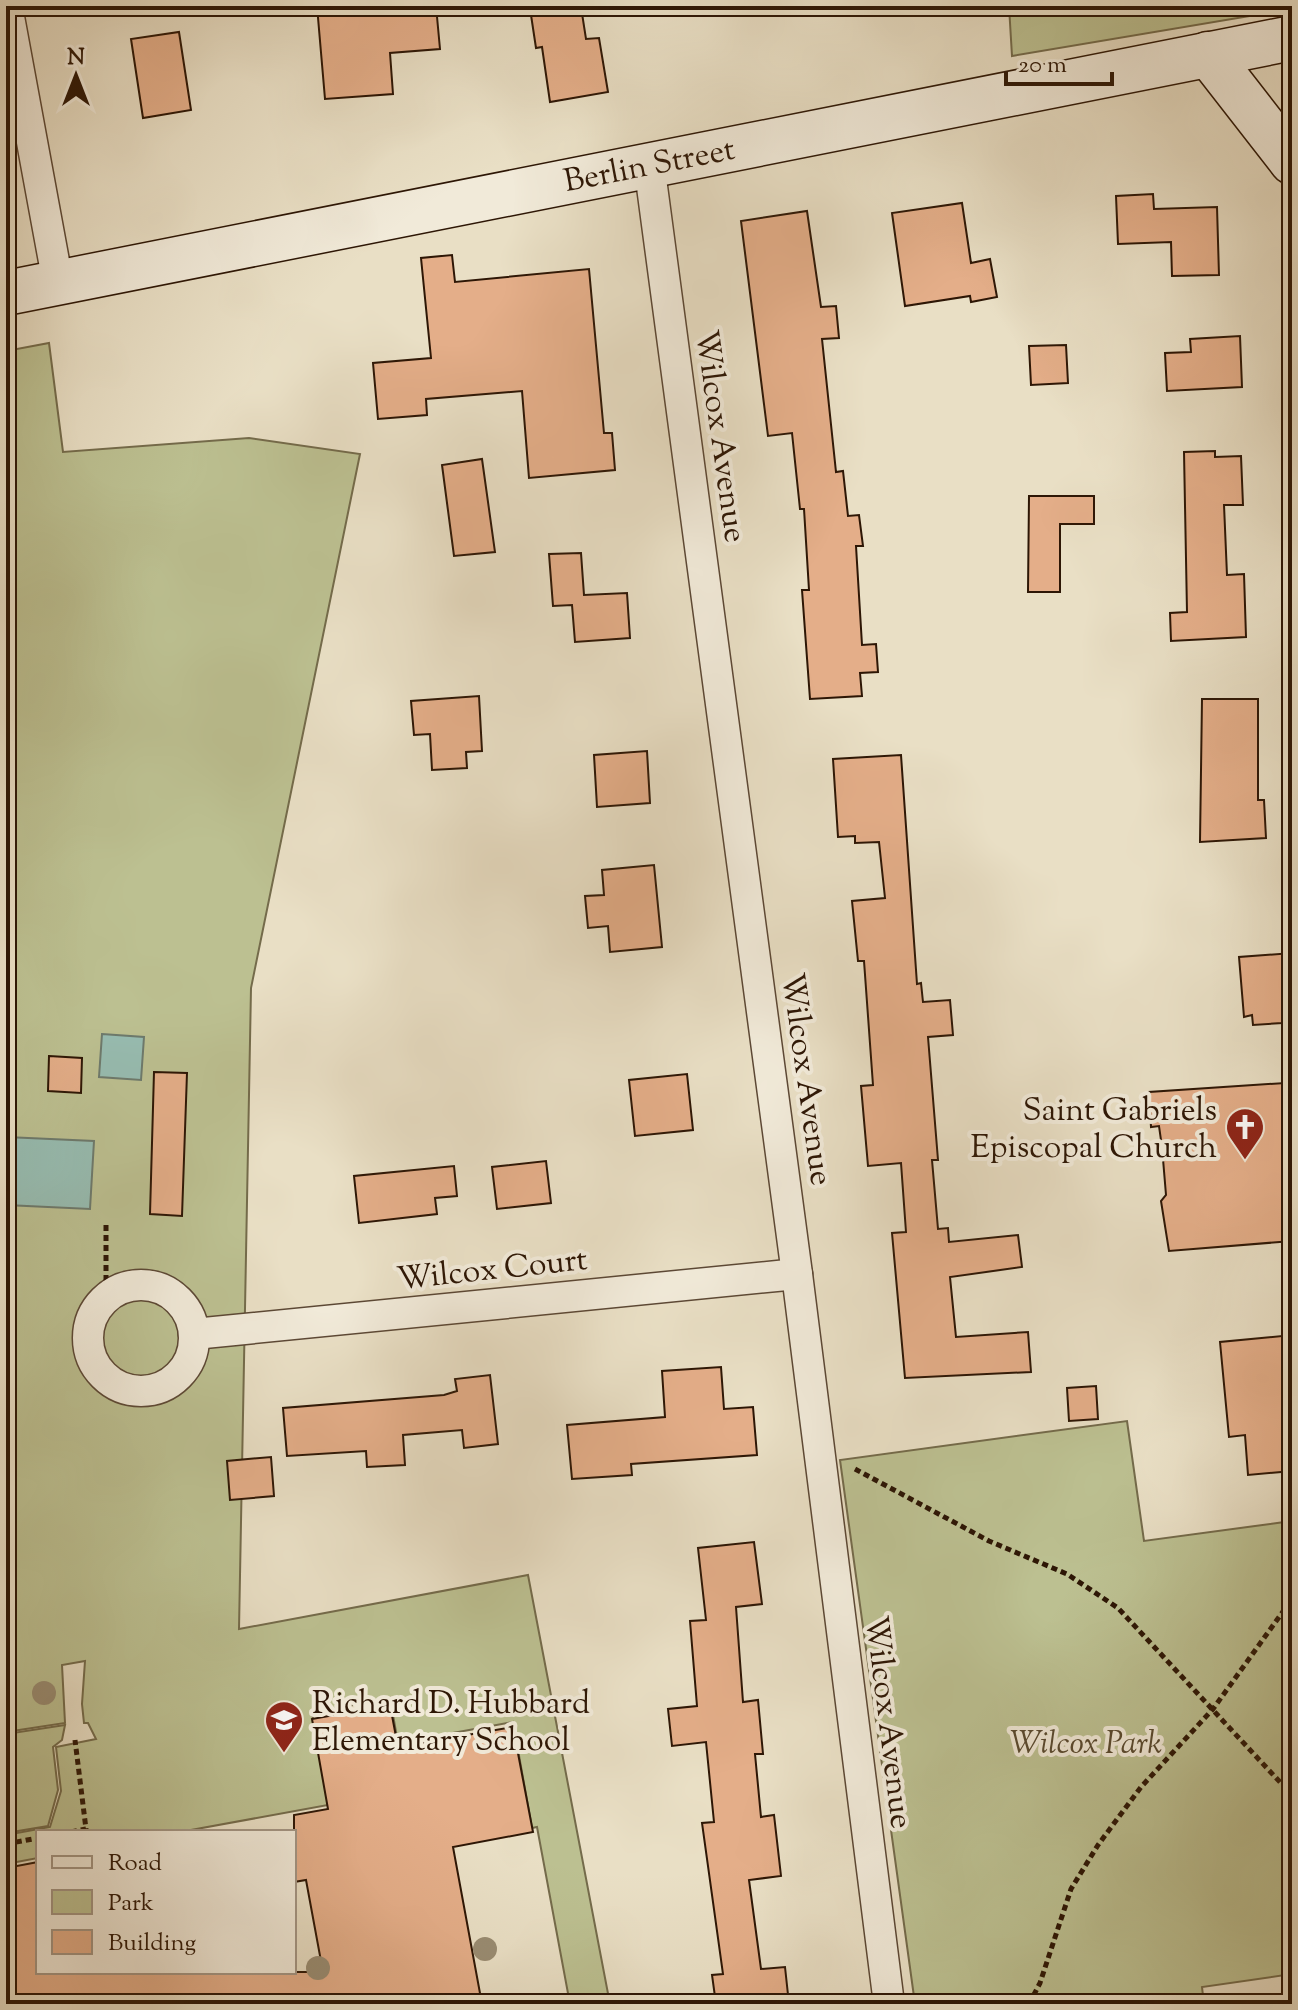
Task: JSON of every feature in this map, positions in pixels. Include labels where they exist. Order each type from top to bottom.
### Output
[{"type":"street","points":[[7,6],[58,283]]},
{"type":"street","name":"Berlin Street","points":[[6,293],[1292,38]]},
{"type":"street","points":[[1208,54],[1292,162]]},
{"type":"street","name":"Wilcox Avenue","points":[[649,164],[797,1274],[889,2004]]},
{"type":"street","name":"Wilcox Court","points":[[194,1334],[797,1274]]},
{"type":"street","points":[[137,1285],[162,1290],[182,1304],[194,1334],[186,1367],[175,1380],[160,1389],[127,1390],[99,1373],[87,1342],[92,1317],[106,1297],[137,1285]]},
{"type":"path","points":[[106,1225],[106,1297]]},
{"type":"path","points":[[819,1450],[989,1541],[1067,1574],[1118,1608],[1292,1795]]},
{"type":"path","points":[[1029,2004],[1040,1983],[1071,1889],[1098,1845],[1141,1787],[1213,1709],[1292,1599]]},
{"type":"path","points":[[75,1740],[86,1829],[81,1830]]},
{"type":"path","points":[[6,1844],[36,1838]]},
{"type":"green space","points":[[1009,6],[1292,6],[1292,9],[1012,56]]},
{"type":"green space","points":[[49,343],[63,452],[249,438],[360,454],[251,988],[239,1629],[528,1575],[610,2004],[570,2004],[537,1827],[532,1828],[513,1722],[398,1743],[390,1698],[312,1713],[328,1805],[191,1830],[36,1830],[36,1858],[6,1864],[6,1835],[50,1827],[61,1791],[56,1747],[96,1739],[88,1723],[84,1723],[85,1661],[62,1665],[65,1723],[6,1732],[6,351]]},
{"type":"green space","name":"Wilcox Park","points":[[1127,1421],[1144,1541],[1292,1521],[1292,1974],[1202,1987],[1204,2004],[915,2004],[840,1460]]},
{"type":"green space","points":[[65,1725],[62,1740],[53,1747],[58,1790],[48,1826],[6,1833],[6,1734]]},
{"type":"water","points":[[102,1034],[144,1037],[141,1080],[99,1077]]},
{"type":"water","points":[[6,1137],[94,1141],[90,1209],[6,1205]]},
{"type":"building","points":[[317,6],[436,6],[440,49],[390,53],[393,94],[325,99]]},
{"type":"building","points":[[581,7],[586,39],[599,38],[608,92],[550,102],[542,47],[536,48],[531,15]]},
{"type":"building","points":[[179,32],[191,110],[143,118],[131,39]]},
{"type":"building","points":[[1153,194],[1154,209],[1217,207],[1219,275],[1172,276],[1171,242],[1118,244],[1116,196]]},
{"type":"building","points":[[962,203],[971,263],[990,259],[997,297],[971,302],[970,296],[905,306],[892,213]]},
{"type":"building","points":[[807,211],[821,307],[836,306],[839,338],[822,339],[836,472],[843,471],[848,516],[859,515],[863,546],[856,546],[862,645],[876,644],[878,672],[860,673],[862,696],[810,699],[802,590],[809,590],[804,509],[800,509],[792,433],[768,436],[741,221]]},
{"type":"building","points":[[452,255],[455,282],[589,269],[604,433],[612,433],[615,470],[529,478],[522,391],[426,399],[427,415],[378,419],[373,363],[431,358],[421,258]]},
{"type":"building","points":[[1240,336],[1242,387],[1167,391],[1165,353],[1191,352],[1190,339]]},
{"type":"building","points":[[1066,345],[1068,383],[1031,385],[1029,346]]},
{"type":"building","points":[[1215,451],[1215,457],[1241,456],[1243,505],[1224,505],[1227,575],[1244,574],[1246,637],[1171,641],[1170,613],[1187,612],[1184,452]]},
{"type":"building","points":[[482,459],[495,552],[454,556],[442,465]]},
{"type":"building","points":[[1029,496],[1094,496],[1094,524],[1060,524],[1060,592],[1028,592]]},
{"type":"building","points":[[581,553],[584,595],[627,593],[630,638],[575,642],[572,605],[553,606],[549,554]]},
{"type":"building","points":[[479,696],[482,751],[466,752],[467,768],[432,770],[430,734],[414,735],[411,701]]},
{"type":"building","points":[[1202,699],[1258,699],[1258,800],[1264,800],[1266,838],[1200,842]]},
{"type":"building","points":[[647,751],[650,803],[597,807],[594,755]]},
{"type":"building","points":[[901,755],[917,984],[921,983],[923,1002],[950,1000],[953,1035],[928,1037],[938,1160],[932,1160],[938,1229],[948,1228],[949,1242],[1018,1235],[1022,1267],[950,1277],[956,1337],[1028,1332],[1031,1372],[905,1378],[892,1233],[906,1232],[901,1163],[868,1166],[861,1086],[873,1085],[864,961],[858,961],[852,901],[885,898],[879,842],[855,843],[855,836],[838,837],[833,759]]},
{"type":"building","points":[[654,865],[662,947],[610,952],[608,926],[588,928],[585,896],[604,895],[602,870]]},
{"type":"building","points":[[1292,953],[1292,1012],[1282,1013],[1282,1023],[1253,1025],[1252,1015],[1244,1017],[1239,957]]},
{"type":"building","points":[[49,1056],[82,1058],[81,1093],[48,1091]]},
{"type":"building","points":[[154,1072],[187,1073],[182,1216],[150,1214]]},
{"type":"building","points":[[687,1074],[693,1130],[635,1136],[629,1080]]},
{"type":"building","name":"Saint Gabriels Episcopal Church","points":[[1285,1083],[1292,1241],[1169,1251],[1161,1201],[1166,1195],[1162,1147],[1159,1126],[1151,1127],[1149,1092]]},
{"type":"building","points":[[546,1161],[551,1203],[497,1209],[492,1167]]},
{"type":"building","points":[[454,1166],[457,1196],[435,1198],[437,1214],[359,1223],[354,1176]]},
{"type":"building","points":[[1292,1335],[1292,1471],[1248,1475],[1245,1435],[1229,1437],[1220,1342]]},
{"type":"building","points":[[721,1367],[724,1409],[753,1407],[757,1455],[631,1464],[632,1475],[572,1479],[567,1425],[665,1417],[662,1371]]},
{"type":"building","points":[[490,1375],[498,1444],[464,1448],[462,1430],[403,1435],[405,1465],[367,1467],[366,1451],[287,1456],[283,1408],[444,1395],[457,1391],[455,1379]]},
{"type":"building","points":[[1096,1386],[1098,1419],[1069,1421],[1067,1388]]},
{"type":"building","points":[[271,1457],[274,1496],[230,1500],[227,1461]]},
{"type":"building","points":[[754,1542],[762,1604],[736,1607],[743,1702],[758,1700],[763,1754],[755,1754],[761,1817],[774,1815],[781,1876],[749,1880],[761,1969],[785,1967],[789,2004],[716,2004],[712,1975],[723,1974],[702,1823],[714,1822],[706,1742],[672,1746],[668,1709],[697,1706],[690,1621],[706,1620],[698,1548]]},
{"type":"building","points":[[390,1705],[398,1747],[513,1727],[533,1832],[453,1847],[482,2004],[6,2004],[6,1868],[36,1862],[36,1974],[323,1972],[306,1880],[296,1882],[294,1815],[328,1809],[312,1719]]},
{"type":"place","name":"Saint Gabriels Episcopal Church","points":[[1245,1161]]},
{"type":"place","name":"Richard D. Hubbard Elementary School","points":[[284,1754]]}]
